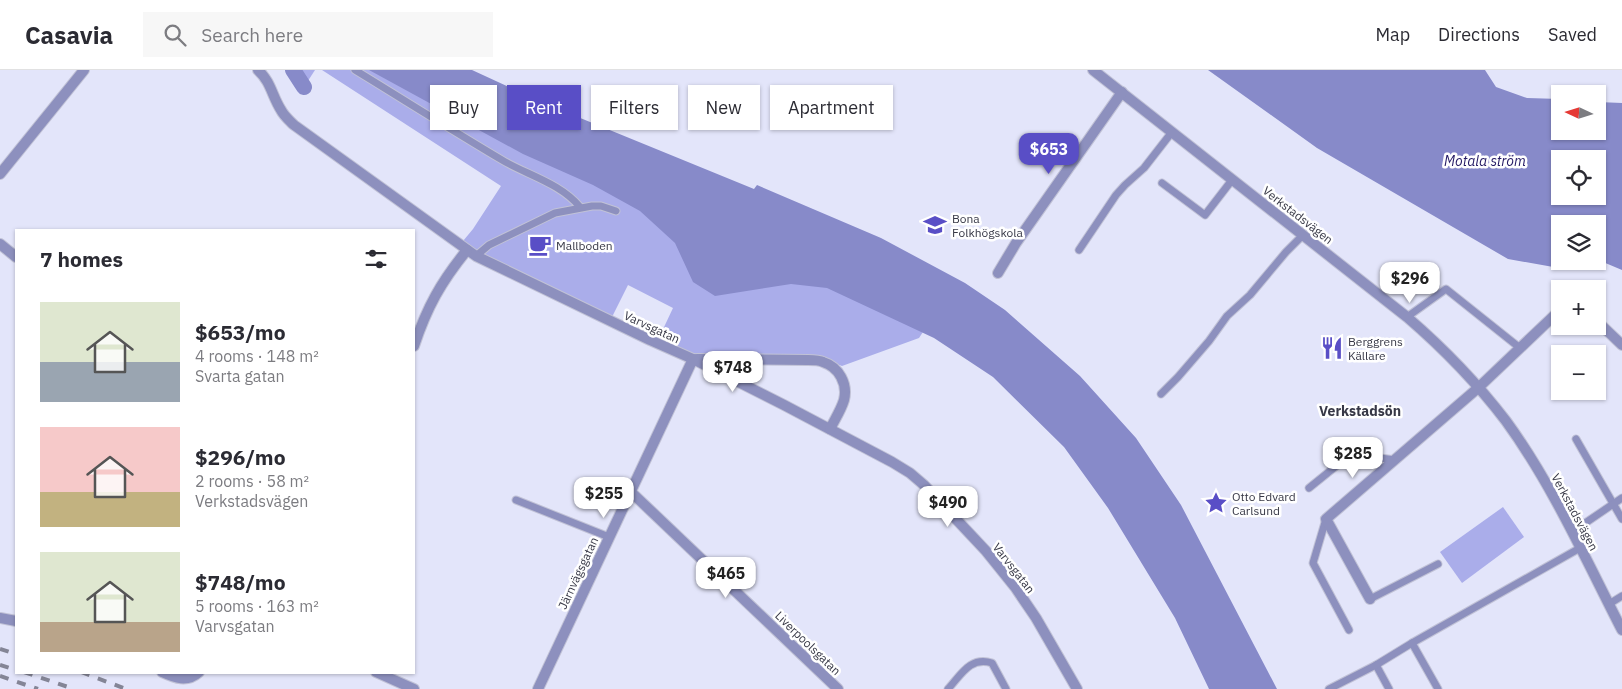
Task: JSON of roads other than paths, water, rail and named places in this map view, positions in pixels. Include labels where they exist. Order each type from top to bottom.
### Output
[{"type":"street","points":[[0,174],[84,70]]},
{"type":"street","name":"Varvsgatan","points":[[258,70],[264,75],[270,85],[279,108],[294,125],[476,256],[693,359],[830,429],[910,473],[930,491],[986,551],[1016,587],[1077,689]]},
{"type":"street","name":"Verkstadsvägen","points":[[1093,70],[1434,340],[1507,423],[1531,459],[1572,532],[1622,630]]},
{"type":"street","points":[[998,273],[1016,243],[1122,92]]},
{"type":"street","points":[[0,244],[15,256]]},
{"type":"street","points":[[415,343],[437,291],[467,250]]},
{"type":"street","points":[[1370,599],[1326,519],[1478,388],[1551,319]]},
{"type":"street","points":[[1606,330],[1622,345]]},
{"type":"street","points":[[693,359],[823,361],[840,374],[844,386],[845,398],[830,429]]},
{"type":"street","name":"Järnvägsgatan","points":[[539,688],[693,359]]},
{"type":"street","name":"Liverpoolsgatan","points":[[630,491],[838,689]]},
{"type":"street","points":[[0,618],[15,622]]},
{"type":"street","points":[[166,674],[183,679],[191,678],[196,674]]},
{"type":"street","points":[[380,674],[414,689]]},
{"type":"lane","points":[[356,70],[504,161],[556,187],[573,199],[580,207]]},
{"type":"lane","points":[[1079,250],[1116,196],[1144,168],[1172,132]]},
{"type":"lane","points":[[1162,183],[1205,215],[1232,180]]},
{"type":"lane","points":[[476,256],[489,245],[555,213],[580,207],[601,206],[616,211]]},
{"type":"lane","points":[[1161,394],[1209,341],[1226,316],[1250,295],[1303,235]]},
{"type":"lane","points":[[1407,317],[1446,290],[1520,348]]},
{"type":"lane","points":[[1576,438],[1622,519]]},
{"type":"lane","points":[[1309,488],[1351,454],[1395,460]]},
{"type":"lane","points":[[1572,532],[1622,498]]},
{"type":"lane","points":[[516,500],[609,537]]},
{"type":"lane","points":[[1326,519],[1313,563],[1349,630]]},
{"type":"lane","points":[[1329,689],[1376,665],[1412,642],[1580,548]]},
{"type":"lane","points":[[1370,599],[1438,564]]},
{"type":"lane","points":[[1608,604],[1622,596]]},
{"type":"lane","points":[[1412,642],[1438,689]]},
{"type":"lane","points":[[948,689],[971,664],[983,660],[992,663],[1006,689]]},
{"type":"lane","points":[[1376,665],[1389,689]]},
{"type":"water","points":[[369,70],[472,70],[507,86],[507,130],[581,130],[581,118],[591,122],[591,130],[610,130],[754,189],[757,185],[881,238],[965,283],[1005,310],[1080,376],[1136,438],[1181,505],[1277,689],[1209,689],[1175,618],[1108,508],[1064,447],[993,377],[934,338],[827,288],[791,284],[715,296],[693,282],[675,243],[640,211],[593,185],[523,154],[479,130],[497,130],[497,85],[430,85],[430,103]]},
{"type":"water","name":"Motala ström","points":[[1208,70],[1485,70],[1496,87],[1527,98],[1551,99],[1551,140],[1606,140],[1606,102],[1622,103],[1622,270],[1606,263],[1606,215],[1551,215],[1551,267],[1508,259],[1317,148]]},
{"type":"waterway","points":[[293,70],[304,87]]},
{"type":"railway","points":[[0,649],[15,654]]},
{"type":"railway","points":[[0,665],[15,670]]},
{"type":"railway","points":[[30,674],[74,689]]},
{"type":"railway","points":[[86,674],[126,689]]},
{"type":"railway","points":[[0,676],[38,689]]},
{"type":"place","name":"Bona Folkhögskola","points":[[935,225]]},
{"type":"place","name":"Mallboden","points":[[540,245]]},
{"type":"place","name":"Berggrens Källare","points":[[1332,348]]},
{"type":"place","name":"Otto Edvard Carlsund","points":[[1216,503]]},
{"type":"district","name":"Verkstadsön","points":[[1360,411]]}]
